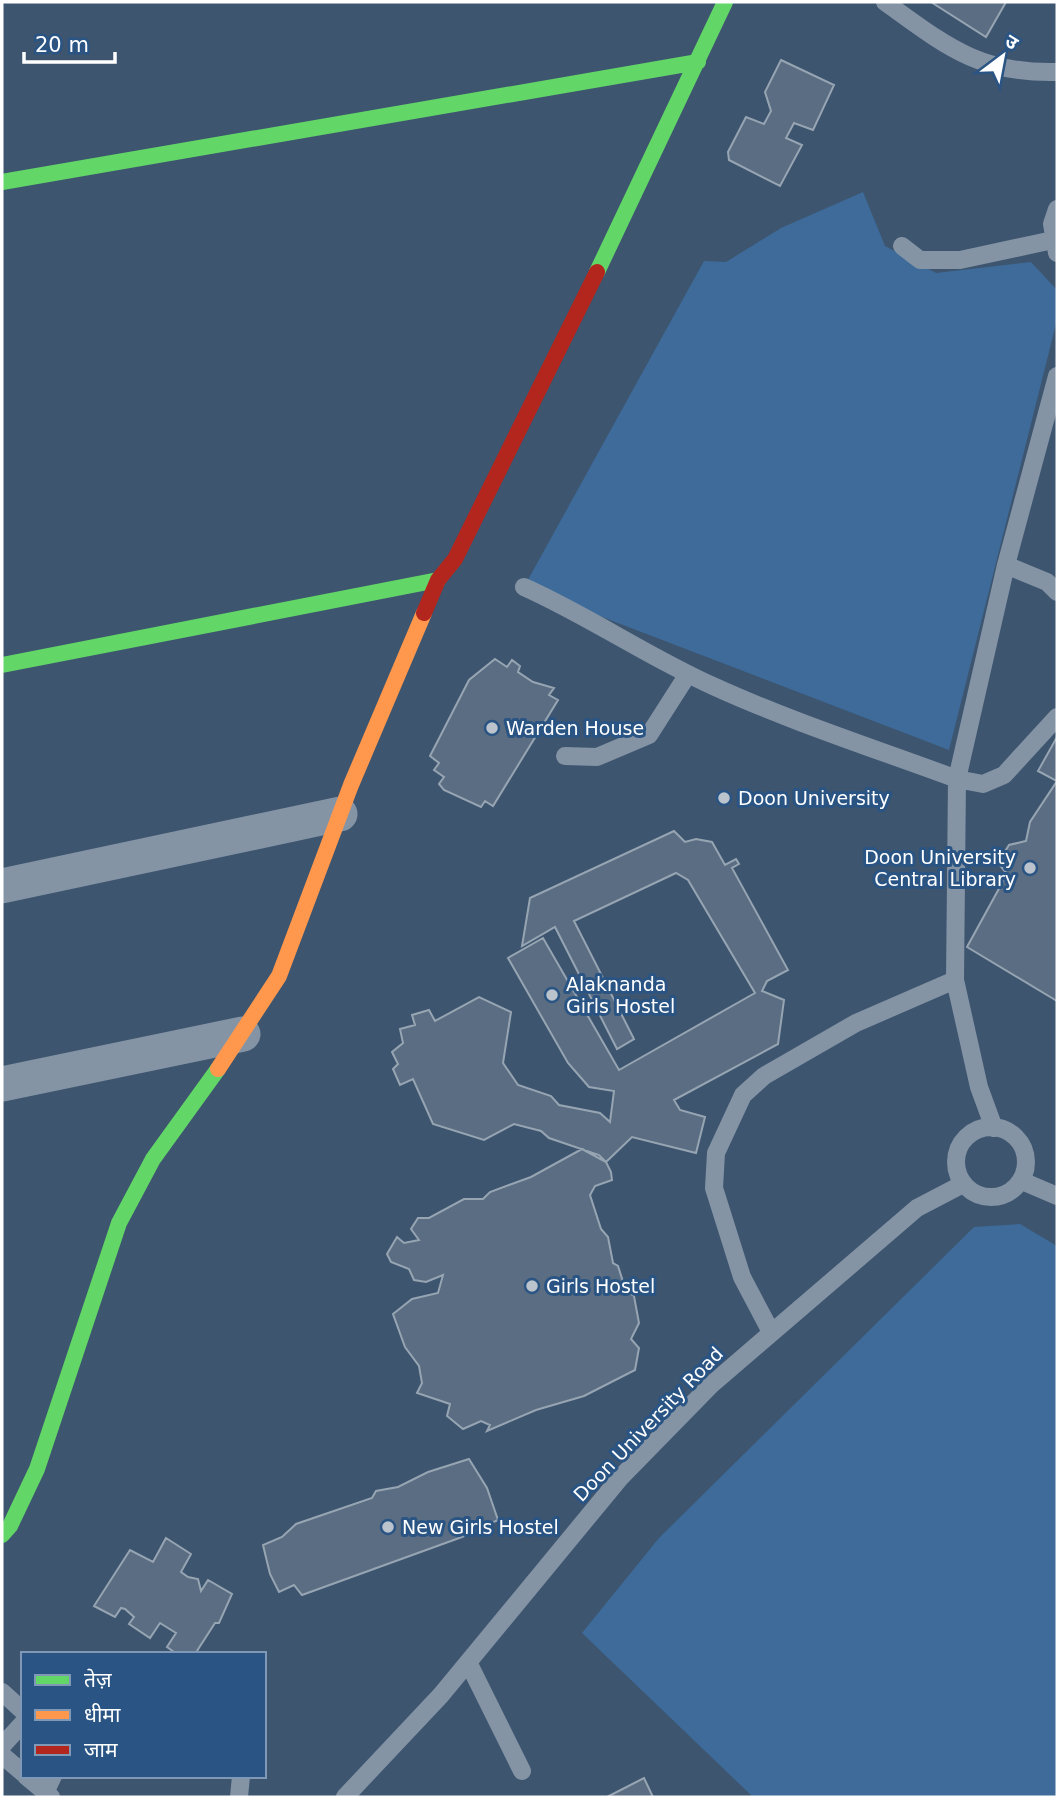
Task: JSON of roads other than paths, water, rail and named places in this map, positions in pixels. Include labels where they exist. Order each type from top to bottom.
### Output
[{"type":"main road","points":[[2,1535],[10,1526],[37,1469],[120,1223],[153,1159],[243,1034],[279,976],[340,814],[438,580],[455,559],[725,2]]},
{"type":"main road","points":[[2,182],[698,62]]},
{"type":"main road","points":[[2,665],[438,580]]},
{"type":"street","points":[[2,886],[340,814]]},
{"type":"street","points":[[2,1084],[243,1034]]},
{"type":"lane","points":[[884,2],[952,50],[1001,68],[1030,73],[1057,72]]},
{"type":"lane","points":[[902,246],[920,260],[960,260],[1055,246],[1052,224],[1057,209]]},
{"type":"lane","points":[[994,1128],[979,1087],[955,980],[957,779],[1006,565],[1057,376]]},
{"type":"lane","points":[[1006,565],[1047,582],[1057,592]]},
{"type":"lane","points":[[524,587],[571,608],[688,674],[789,718],[957,779],[983,784],[1004,775],[1057,717]]},
{"type":"lane","points":[[565,756],[597,757],[649,734],[688,674]]},
{"type":"lane","points":[[771,1332],[742,1278],[714,1188],[716,1153],[743,1096],[764,1076],[856,1023],[955,980]]},
{"type":"lane","points":[[994,1128],[1008,1132],[1023,1148],[1026,1170],[1022,1181],[1014,1189],[993,1198],[982,1197],[963,1184],[955,1165],[961,1144],[977,1130],[994,1128]]},
{"type":"lane","points":[[1022,1181],[1057,1196]]},
{"type":"lane","name":"Doon University Road","points":[[345,1797],[468,1662],[620,1478],[711,1385],[917,1208],[963,1184]]},
{"type":"lane","points":[[468,1662],[522,1771]]},
{"type":"lane","points":[[2,1692],[21,1709]]},
{"type":"lane","points":[[2,1746],[21,1725]]},
{"type":"lane","points":[[2,1755],[21,1772]]},
{"type":"lane","points":[[30,1778],[50,1789]]},
{"type":"lane","points":[[239,1797],[241,1778]]},
{"type":"place","name":"Warden House","points":[[492,728]]},
{"type":"place","name":"Doon University","points":[[724,798]]},
{"type":"place","name":"Doon University Central Library","points":[[1030,868]]},
{"type":"place","name":"Alaknanda Girls Hostel","points":[[552,995]]},
{"type":"place","name":"Girls Hostel","points":[[532,1286]]},
{"type":"place","name":"New Girls Hostel","points":[[388,1527]]}]
